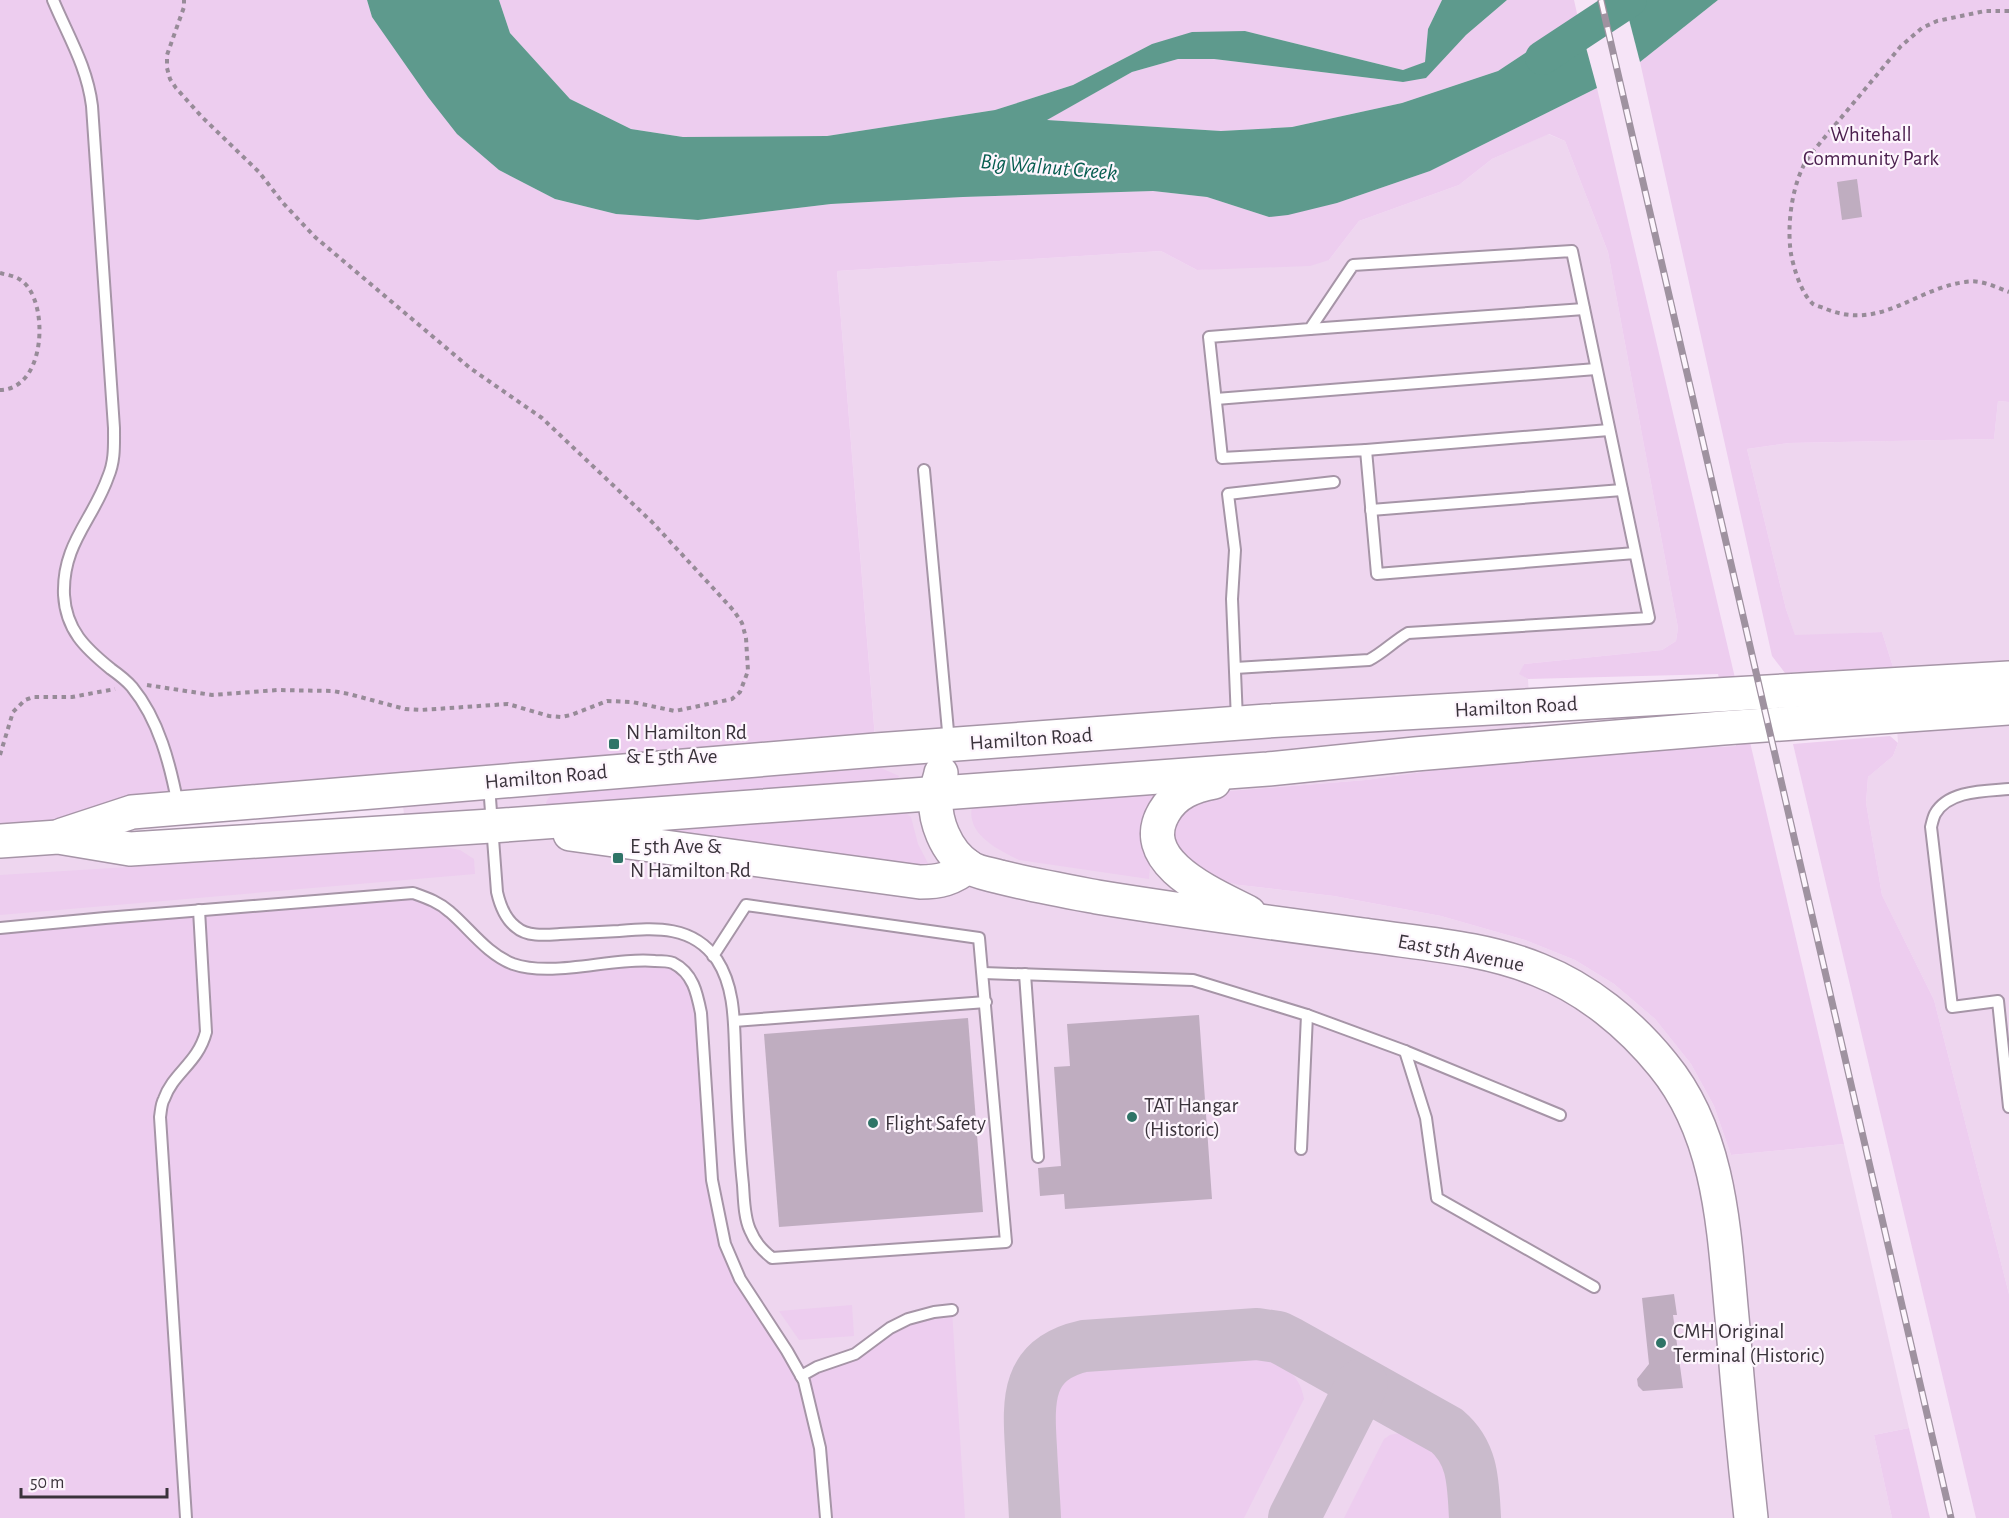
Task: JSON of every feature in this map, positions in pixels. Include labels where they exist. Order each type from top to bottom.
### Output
[{"type":"main road","name":"Hamilton Road","points":[[58,837],[132,812],[876,750],[1237,723],[2009,678]]},
{"type":"main road","name":"Hamilton Road","points":[[0,841],[58,837],[130,849],[498,825],[1268,769],[1766,724],[2009,708]]},
{"type":"main road","name":"East 5th Avenue","points":[[949,745],[936,793],[939,819],[944,838],[955,854],[976,871],[1025,884],[1077,893],[1440,946],[1507,959],[1540,970],[1572,986],[1623,1022],[1665,1066],[1682,1093],[1697,1122],[1716,1181],[1751,1518]]},
{"type":"main road","points":[[1263,921],[1179,873],[1164,857],[1159,832],[1161,818],[1168,806],[1190,788],[1268,769]]},
{"type":"main road","points":[[498,825],[920,882],[937,882],[950,878],[968,866]]},
{"type":"lane","points":[[53,0],[81,59],[89,83],[114,428],[114,458],[108,478],[76,537],[68,557],[64,595],[67,614],[75,635],[91,653],[131,686],[158,732],[171,767],[178,808]]},
{"type":"lane","points":[[1235,668],[1369,660],[1380,655],[1389,645],[1408,633],[1649,618],[1572,251],[1353,266],[1310,329]]},
{"type":"lane","points":[[1584,309],[1209,337],[1222,458],[1366,450],[1609,430]]},
{"type":"lane","points":[[1216,399],[1596,369]]},
{"type":"lane","points":[[1366,450],[1377,574],[1635,553]]},
{"type":"lane","points":[[924,470],[949,745]]},
{"type":"lane","points":[[1237,723],[1232,599],[1235,550],[1228,494],[1334,482]]},
{"type":"lane","points":[[1371,510],[1622,490]]},
{"type":"lane","points":[[489,782],[498,825],[500,904],[506,917],[516,928],[527,933],[544,935],[667,930],[693,938],[706,946],[713,956],[728,983],[734,1021],[741,1168],[748,1227],[759,1247],[771,1258],[1006,1242],[979,938],[746,905],[713,956]]},
{"type":"lane","points":[[2009,789],[1967,793],[1944,804],[1935,813],[1931,827],[1952,1007],[2003,1000],[2009,1107]]},
{"type":"lane","points":[[0,928],[413,893],[433,900],[449,911],[473,935],[496,954],[513,964],[541,969],[644,960],[672,962],[686,973],[697,989],[701,1012],[712,1180],[725,1244],[740,1278],[788,1351],[801,1376],[813,1414],[820,1448],[826,1518]]},
{"type":"lane","points":[[186,1518],[160,1117],[164,1099],[171,1085],[202,1047],[206,1032],[199,910]]},
{"type":"lane","points":[[983,973],[1193,980],[1306,1015],[1405,1052],[1560,1115]]},
{"type":"lane","points":[[1025,974],[1038,1157]]},
{"type":"lane","points":[[734,1021],[986,1002]]},
{"type":"lane","points":[[1301,1149],[1306,1015]]},
{"type":"lane","points":[[1405,1052],[1426,1118],[1437,1198],[1594,1287]]},
{"type":"lane","points":[[801,1376],[817,1367],[855,1354],[890,1328],[908,1319],[952,1310]]},
{"type":"path","points":[[0,755],[13,712],[25,700],[33,697],[72,697],[149,684],[212,695],[278,690],[333,691],[405,710],[508,704],[549,716],[561,717],[607,701],[632,702],[675,711],[732,699],[741,692],[748,671],[746,638],[742,623],[734,610],[659,529],[542,418],[470,368],[315,237],[283,203],[259,172],[202,117],[176,88],[167,68],[167,55],[184,7],[184,0]]},
{"type":"path","points":[[2009,11],[1985,11],[1937,21],[1922,28],[1901,46],[1815,149],[1802,168],[1794,192],[1790,249],[1795,276],[1813,304],[1840,315],[1872,316],[1941,287],[1967,281],[1984,283],[2009,292]]},
{"type":"path","points":[[0,273],[21,280],[27,286],[36,306],[39,336],[37,356],[28,376],[13,388],[0,390]]},
{"type":"shaded area","points":[[1548,134],[1565,141],[1608,252],[1678,628],[1676,641],[1662,650],[1524,664],[1520,674],[1528,679],[1532,756],[1366,780],[1215,792],[1240,885],[1334,896],[1441,916],[1525,940],[1575,960],[1614,984],[1655,1019],[1691,1064],[1714,1106],[1731,1155],[1844,1144],[1909,1428],[1874,1435],[1892,1518],[0,1518],[0,841],[406,831],[401,789],[876,749],[837,271],[1161,251],[1197,270],[1329,260],[1359,221],[1459,185],[1492,159]]},
{"type":"shaded area","points":[[1998,401],[2009,402],[2009,1294],[1934,1000],[1882,895],[1866,803],[1868,777],[1893,756],[1898,743],[1893,667],[1882,632],[1795,636],[1786,609],[1747,449],[1789,443],[1994,439]]},
{"type":"green space","points":[[0,0],[367,0],[372,17],[499,170],[555,199],[616,214],[698,220],[831,204],[1153,191],[1207,197],[1269,217],[1337,203],[1430,171],[1597,88],[1844,1144],[1731,1155],[1714,1106],[1691,1064],[1655,1019],[1614,984],[1575,960],[1525,940],[1441,916],[1334,896],[1240,885],[1205,877],[1177,848],[1174,831],[1176,820],[1193,802],[1215,792],[1366,780],[1532,756],[1736,746],[1718,674],[1528,679],[1519,674],[1524,664],[1662,650],[1676,641],[1678,628],[1608,252],[1565,141],[1549,134],[1492,159],[1459,185],[1359,221],[1329,260],[1310,266],[1197,270],[1161,251],[837,271],[876,750],[0,841]]},
{"type":"green space","points":[[499,0],[1442,0],[1428,29],[1425,63],[1403,70],[1245,31],[1152,44],[1073,85],[995,110],[827,136],[683,137],[631,129],[570,99],[510,33]]},
{"type":"green space","points":[[1507,0],[1574,0],[1578,18],[1498,71],[1402,103],[1292,127],[1221,131],[1046,120],[1132,72],[1178,59],[1214,59],[1403,82],[1466,35]]},
{"type":"green space","name":"Whitehall Community Park","points":[[1718,0],[2009,0],[2009,402],[1998,401],[1994,439],[1789,443],[1747,449],[1786,609],[1795,635],[1882,632],[1893,667],[1785,673],[1772,656],[1640,62]]},
{"type":"green space","points":[[1890,736],[1898,743],[1893,756],[1868,777],[1866,803],[1882,895],[1934,1000],[2009,1294],[2009,1518],[1976,1518],[1793,744]]},
{"type":"green space","points":[[881,768],[899,776],[897,783],[546,810],[547,800],[555,793]]},
{"type":"green space","points":[[1165,785],[1146,849],[1150,868],[1149,879],[1019,860],[985,840],[971,817],[972,807]]},
{"type":"green space","points":[[898,807],[911,817],[918,844],[931,869],[664,831],[664,825]]},
{"type":"green space","points":[[445,847],[460,850],[474,859],[475,874],[0,915],[0,875]]},
{"type":"green space","points":[[385,895],[433,900],[496,954],[541,969],[671,962],[697,989],[712,1180],[725,1244],[801,1376],[855,1354],[890,1328],[952,1310],[965,1518],[0,1518],[0,928]]},
{"type":"green space","points":[[852,1305],[854,1336],[799,1340],[779,1311]]},
{"type":"green space","points":[[1262,1357],[1284,1367],[1295,1377],[1304,1399],[1244,1518],[1055,1518],[1048,1410],[1053,1383],[1060,1374],[1070,1369],[1217,1358]]},
{"type":"green space","points":[[1909,1428],[1930,1518],[1892,1518],[1874,1435]]},
{"type":"green space","points":[[1399,1433],[1417,1435],[1431,1440],[1441,1449],[1453,1473],[1458,1518],[1344,1518],[1384,1439]]},
{"type":"water","points":[[367,0],[499,0],[510,33],[570,99],[631,129],[683,137],[827,136],[995,110],[1073,85],[1152,44],[1192,32],[1245,31],[1403,70],[1425,62],[1428,29],[1442,0],[1507,0],[1466,35],[1426,78],[1403,82],[1214,59],[1178,59],[1132,72],[1047,120],[1221,131],[1292,127],[1402,103],[1498,71],[1578,18],[1597,88],[1430,171],[1337,203],[1288,215],[1269,217],[1207,197],[1153,191],[831,204],[698,220],[616,214],[555,199],[499,170],[457,134],[428,97],[372,17]]},
{"type":"water","points":[[1624,0],[1718,0],[1640,62]]},
{"type":"building","points":[[1857,179],[1862,217],[1842,220],[1837,182]]},
{"type":"building","name":"TAT Hangar (Historic)","points":[[1199,1015],[1212,1199],[1065,1209],[1064,1194],[1040,1196],[1038,1168],[1061,1166],[1054,1067],[1070,1066],[1067,1024]]},
{"type":"building","name":"Flight Safety","points":[[968,1018],[983,1212],[779,1227],[764,1034]]},
{"type":"building","name":"CMH Original Terminal (Historic)","points":[[1674,1294],[1677,1315],[1673,1315],[1683,1388],[1643,1391],[1638,1386],[1637,1379],[1649,1364],[1642,1298]]},
{"type":"waterway","name":"Big Walnut Creek","points":[[1542,58],[1630,0]]},
{"type":"taxiway","points":[[1035,1518],[1030,1430],[1031,1398],[1041,1371],[1051,1361],[1065,1352],[1084,1346],[1257,1334],[1278,1337],[1288,1342],[1447,1431],[1456,1440],[1467,1460],[1472,1482],[1475,1518]]},
{"type":"taxiway","points":[[1294,1518],[1362,1384]]},
{"type":"railway","points":[[1601,0],[1951,1518]]},
{"type":"place","name":"N Hamilton Rd & E 5th Ave","points":[[614,744]]},
{"type":"place","name":"E 5th Ave & N Hamilton Rd","points":[[618,858]]},
{"type":"place","name":"TAT Hangar (Historic)","points":[[1132,1117]]},
{"type":"place","name":"Flight Safety","points":[[873,1123]]},
{"type":"place","name":"CMH Original Terminal (Historic)","points":[[1661,1343]]}]
